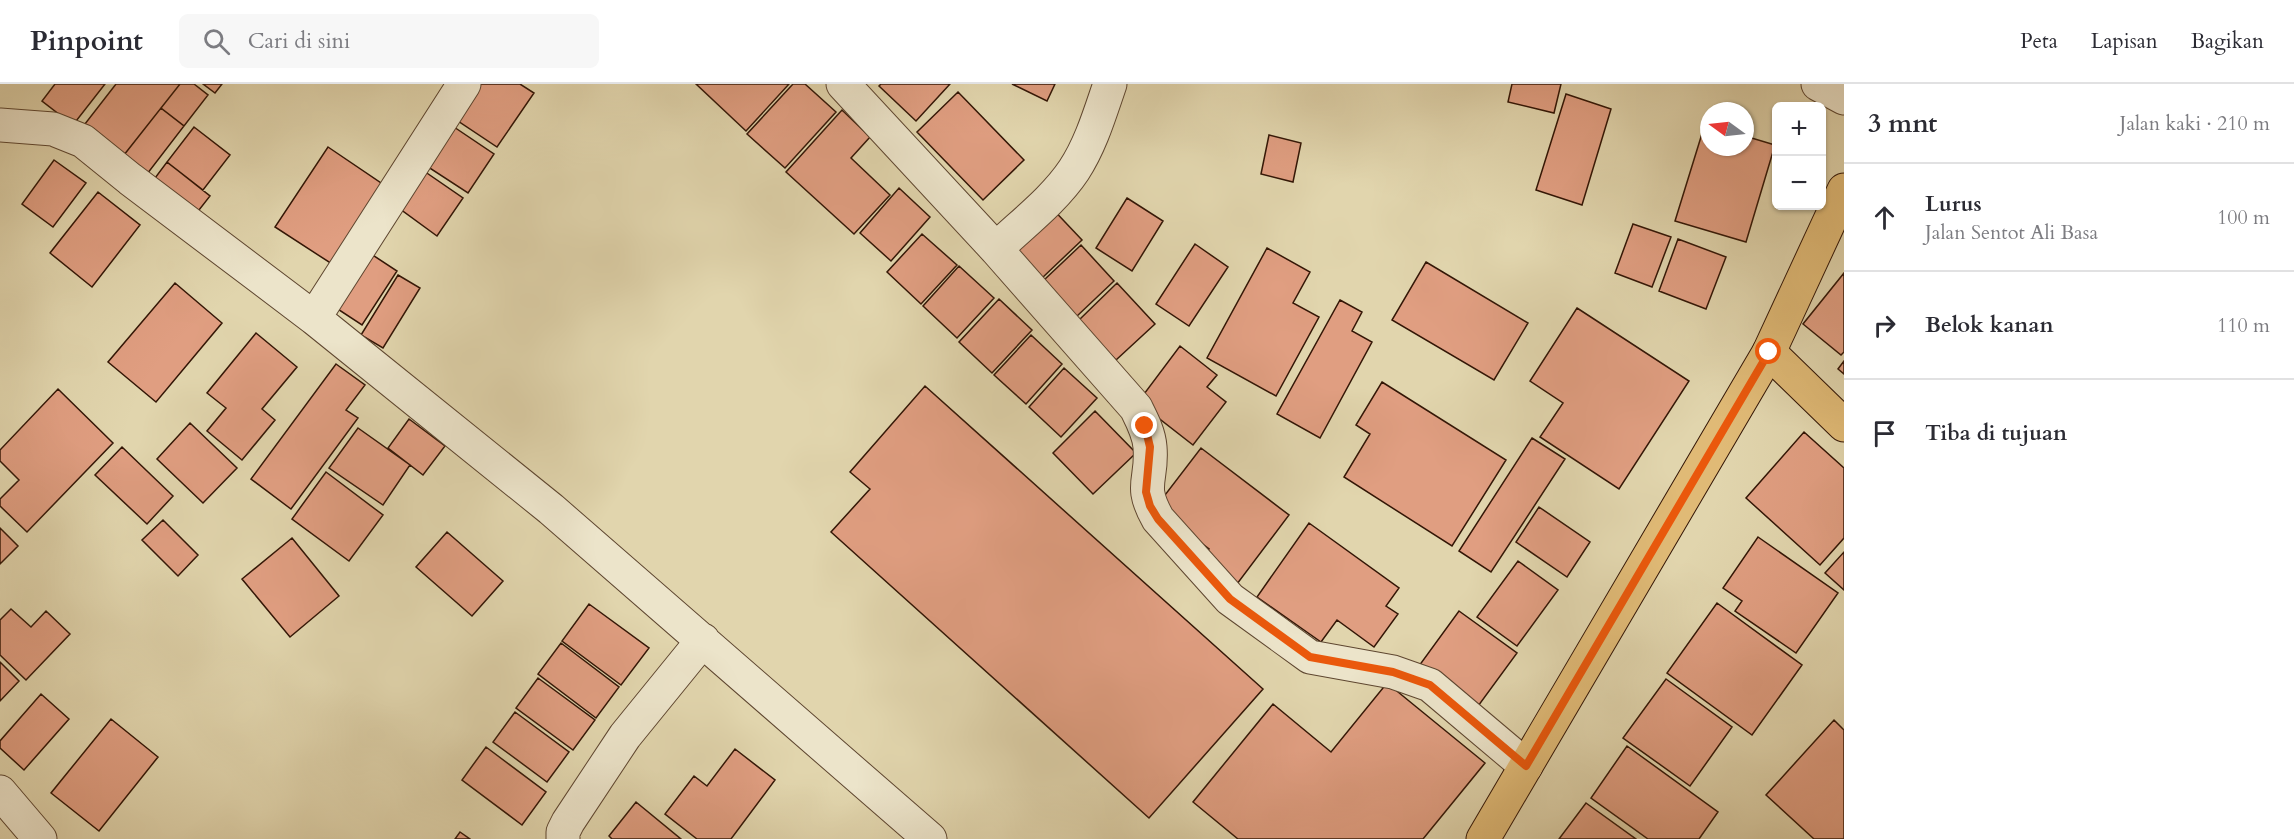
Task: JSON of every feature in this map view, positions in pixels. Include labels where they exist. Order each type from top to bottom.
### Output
[{"type":"main road","points":[[1483,839],[1769,352],[1844,190]]},
{"type":"main road","points":[[1769,352],[1844,424]]},
{"type":"street","points":[[314,318],[464,84]]},
{"type":"street","points":[[843,84],[996,249],[1136,408],[1145,426],[1150,447],[1146,492],[1150,506],[1158,519],[1230,599],[1310,657],[1393,672],[1430,685],[1526,766]]},
{"type":"street","points":[[996,249],[1062,186],[1075,169],[1089,142],[1110,84]]},
{"type":"street","points":[[1818,84],[1844,98]]},
{"type":"street","points":[[0,124],[53,129],[83,141],[314,318],[551,508],[930,839]]},
{"type":"street","points":[[563,839],[563,832],[568,822],[625,736],[703,640]]},
{"type":"street","points":[[0,792],[40,839]]},
{"type":"building","points":[[55,84],[105,84],[73,125],[42,101]]},
{"type":"building","points":[[116,84],[180,84],[120,160],[81,129]]},
{"type":"building","points":[[180,84],[194,84],[208,95],[184,126],[161,108]]},
{"type":"building","points":[[203,84],[222,84],[215,93]]},
{"type":"building","points":[[474,84],[520,84],[534,93],[497,147],[452,117]]},
{"type":"building","points":[[696,84],[789,84],[746,131]]},
{"type":"building","points":[[793,84],[805,84],[836,112],[785,168],[747,134]]},
{"type":"building","points":[[881,84],[950,84],[916,121],[879,86]]},
{"type":"building","points":[[1012,84],[1055,84],[1047,101]]},
{"type":"building","points":[[1512,84],[1561,84],[1554,113],[1508,102]]},
{"type":"building","points":[[958,92],[1024,160],[983,200],[917,132]]},
{"type":"building","points":[[1566,94],[1611,109],[1582,205],[1536,190]]},
{"type":"building","points":[[161,108],[184,126],[144,178],[120,160]]},
{"type":"building","points":[[842,110],[870,137],[851,158],[890,195],[854,234],[786,172]]},
{"type":"building","points":[[448,123],[494,154],[468,193],[422,163]]},
{"type":"building","points":[[194,127],[230,155],[203,190],[167,162]]},
{"type":"building","points":[[1269,135],[1301,143],[1293,182],[1261,174]]},
{"type":"building","points":[[1754,139],[1772,144],[1772,155],[1746,242],[1675,221],[1700,140],[1700,156],[1754,156]]},
{"type":"building","points":[[328,147],[384,185],[332,264],[275,227]]},
{"type":"building","points":[[54,160],[86,183],[53,227],[22,204]]},
{"type":"building","points":[[167,162],[210,196],[192,219],[149,186]]},
{"type":"building","points":[[421,169],[463,198],[437,236],[396,206]]},
{"type":"building","points":[[899,188],[930,217],[891,261],[860,233]]},
{"type":"building","points":[[98,192],[140,225],[92,287],[50,253]]},
{"type":"building","points":[[1127,198],[1163,221],[1132,271],[1096,248]]},
{"type":"building","points":[[1047,203],[1082,240],[1041,279],[1006,242]]},
{"type":"building","points":[[1633,224],[1671,237],[1652,287],[1615,273]]},
{"type":"building","points":[[922,234],[957,265],[921,304],[887,272]]},
{"type":"building","points":[[1678,239],[1726,257],[1706,309],[1659,291]]},
{"type":"building","points":[[1195,244],[1228,267],[1189,326],[1156,304]]},
{"type":"building","points":[[1081,245],[1114,281],[1076,317],[1043,281]]},
{"type":"building","points":[[1267,248],[1310,272],[1293,303],[1319,317],[1276,396],[1207,358]]},
{"type":"building","points":[[365,250],[397,271],[362,325],[330,304]]},
{"type":"building","points":[[1426,262],[1528,323],[1494,380],[1392,320]]},
{"type":"building","points":[[959,266],[994,298],[957,338],[923,306]]},
{"type":"building","points":[[1844,273],[1844,352],[1841,355],[1803,324]]},
{"type":"building","points":[[398,275],[420,288],[383,348],[361,335]]},
{"type":"building","points":[[175,283],[222,323],[156,402],[108,362]]},
{"type":"building","points":[[1117,283],[1155,324],[1116,360],[1078,321]]},
{"type":"building","points":[[999,299],[1032,330],[992,373],[959,342]]},
{"type":"building","points":[[1340,300],[1362,312],[1352,331],[1372,342],[1320,438],[1277,414]]},
{"type":"building","points":[[1577,308],[1689,381],[1619,489],[1540,437],[1563,403],[1530,381]]},
{"type":"building","points":[[256,333],[297,367],[262,409],[275,420],[242,460],[207,431],[226,408],[207,393]]},
{"type":"building","points":[[1031,335],[1062,364],[1026,404],[994,375]]},
{"type":"building","points":[[1180,346],[1217,375],[1207,387],[1226,402],[1193,445],[1138,402]]},
{"type":"building","points":[[1844,361],[1844,374],[1838,369]]},
{"type":"building","points":[[336,364],[365,385],[346,410],[358,418],[291,509],[251,479]]},
{"type":"building","points":[[1064,368],[1097,398],[1061,437],[1029,407]]},
{"type":"building","points":[[1382,382],[1506,460],[1452,546],[1344,477],[1370,434],[1356,425]]},
{"type":"building","points":[[925,386],[1263,689],[1149,818],[831,532],[870,489],[850,472]]},
{"type":"building","points":[[58,389],[113,443],[27,532],[0,506],[0,499],[19,480],[0,461],[0,450]]},
{"type":"building","points":[[1095,411],[1136,453],[1093,494],[1053,453]]},
{"type":"building","points":[[409,419],[445,446],[423,475],[388,448]]},
{"type":"building","points":[[190,423],[237,468],[203,503],[157,459]]},
{"type":"building","points":[[358,428],[410,465],[383,505],[329,468]]},
{"type":"building","points":[[1804,432],[1844,468],[1844,538],[1820,565],[1746,498]]},
{"type":"building","points":[[1532,438],[1565,459],[1491,572],[1459,551]]},
{"type":"building","points":[[122,447],[173,496],[147,524],[95,475]]},
{"type":"building","points":[[1201,448],[1289,515],[1234,588],[1200,561],[1209,549],[1155,508]]},
{"type":"building","points":[[326,472],[383,515],[349,561],[292,519]]},
{"type":"building","points":[[1539,507],[1590,542],[1567,577],[1516,542]]},
{"type":"building","points":[[163,520],[198,555],[178,576],[142,540]]},
{"type":"building","points":[[1309,523],[1399,588],[1386,606],[1398,614],[1374,647],[1337,620],[1321,642],[1257,597]]},
{"type":"building","points":[[0,528],[18,546],[0,564]]},
{"type":"building","points":[[447,532],[503,581],[472,616],[416,567]]},
{"type":"building","points":[[1758,537],[1838,593],[1796,653],[1735,611],[1742,601],[1723,588]]},
{"type":"building","points":[[292,538],[339,596],[290,637],[242,579]]},
{"type":"building","points":[[1844,552],[1844,590],[1825,573]]},
{"type":"building","points":[[1518,561],[1558,590],[1517,646],[1477,617]]},
{"type":"building","points":[[1717,603],[1802,665],[1752,735],[1667,673]]},
{"type":"building","points":[[589,604],[649,648],[621,685],[562,641]]},
{"type":"building","points":[[11,609],[31,627],[46,611],[70,634],[26,680],[0,655],[0,620]]},
{"type":"building","points":[[1459,611],[1517,653],[1473,713],[1416,670]]},
{"type":"building","points":[[561,643],[619,687],[596,718],[538,674]]},
{"type":"building","points":[[0,662],[19,681],[0,701]]},
{"type":"building","points":[[538,678],[595,720],[573,750],[516,708]]},
{"type":"building","points":[[1666,679],[1732,727],[1690,786],[1623,738]]},
{"type":"building","points":[[1387,683],[1485,763],[1423,839],[1238,839],[1193,802],[1273,704],[1331,752]]},
{"type":"building","points":[[41,694],[69,719],[24,770],[0,748],[0,741]]},
{"type":"building","points":[[515,712],[569,752],[547,782],[493,742]]},
{"type":"building","points":[[111,719],[158,757],[99,831],[51,793]]},
{"type":"building","points":[[1834,720],[1844,730],[1844,839],[1814,839],[1766,795]]},
{"type":"building","points":[[1627,746],[1718,812],[1699,839],[1648,839],[1591,798]]},
{"type":"building","points":[[486,747],[546,792],[522,825],[462,780]]},
{"type":"building","points":[[735,749],[775,780],[731,839],[697,839],[665,814],[694,776],[707,786]]},
{"type":"building","points":[[636,802],[681,839],[612,839],[609,836]]},
{"type":"building","points":[[1586,803],[1636,839],[1559,839]]},
{"type":"building","points":[[460,832],[470,839],[455,839]]},
{"type":"route","points":[[1145,426],[1150,447],[1146,492],[1150,506],[1158,519],[1230,599],[1310,657],[1393,672],[1430,685],[1526,766],[1769,352]]}]
